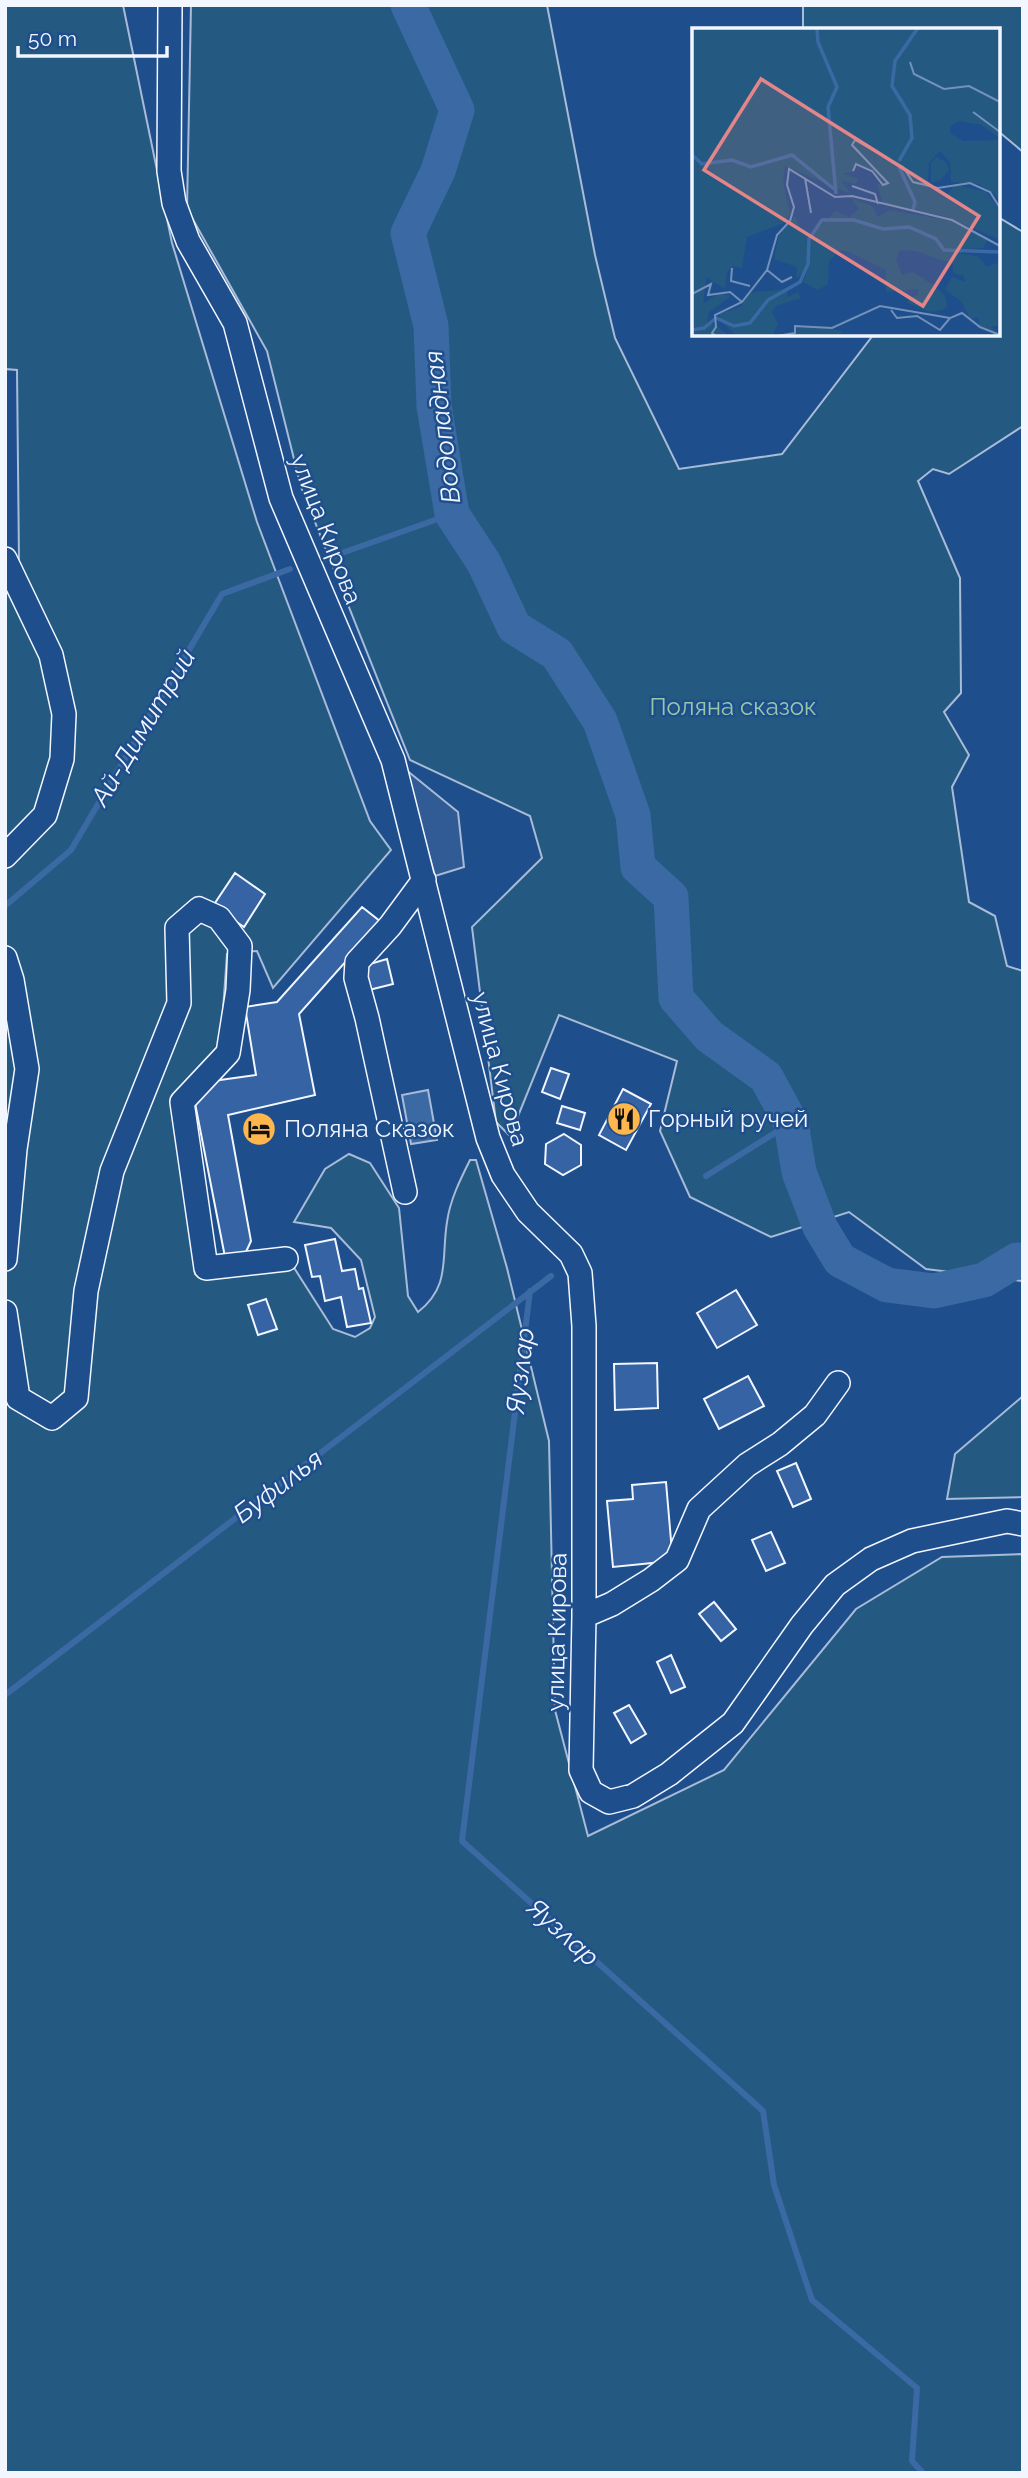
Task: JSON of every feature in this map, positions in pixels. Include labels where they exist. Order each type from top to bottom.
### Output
[{"type":"street","name":"улица Кирова","points":[[170,5],[169,171],[174,203],[188,241],[235,323],[281,498],[393,760],[488,1138],[503,1175],[528,1212],[571,1254],[580,1273],[584,1326],[581,1770],[591,1792],[609,1802],[633,1796],[669,1774],[733,1723],[802,1625],[835,1585],[871,1559],[912,1541],[1007,1521],[1023,1524]]},
{"type":"street","points":[[5,559],[51,655],[64,714],[62,759],[45,815],[5,856]]},
{"type":"street","points":[[405,1192],[368,1018],[356,978],[357,962],[390,926],[424,880]]},
{"type":"street","points":[[5,1312],[18,1398],[52,1418],[76,1398],[86,1291],[112,1171],[179,1003],[177,928],[199,909],[219,918],[240,946],[238,990],[228,1053],[182,1101],[206,1269],[286,1259]]},
{"type":"street","points":[[5,958],[12,980],[27,1069],[15,1149],[5,1259]]},
{"type":"street","points":[[584,1616],[612,1604],[677,1560],[699,1509],[747,1465],[780,1444],[815,1415],[838,1383]]},
{"type":"green space","points":[[5,5],[123,5],[172,243],[257,522],[370,821],[391,850],[273,988],[257,951],[227,954],[220,1052],[175,1101],[195,1274],[291,1263],[333,1329],[355,1337],[370,1328],[375,1317],[361,1260],[331,1228],[294,1222],[325,1169],[349,1154],[370,1163],[399,1208],[408,1296],[418,1312],[436,1292],[440,1282],[450,1206],[470,1160],[476,1160],[507,1268],[549,1441],[555,1710],[588,1836],[724,1770],[856,1609],[942,1557],[1023,1554],[1023,2473],[5,2473],[5,576],[19,561],[17,370],[5,369]]},
{"type":"green space","name":"Поляна сказок","points":[[191,5],[547,5],[595,255],[615,338],[679,469],[782,454],[872,336],[1000,336],[1000,218],[1023,232],[1023,426],[949,474],[933,469],[918,481],[960,578],[961,693],[944,712],[969,755],[952,787],[969,902],[995,916],[1007,966],[1023,971],[1023,1281],[926,1269],[849,1212],[771,1237],[690,1197],[660,1131],[677,1061],[559,1015],[510,1136],[496,1122],[472,927],[542,858],[530,816],[410,760],[301,487],[267,351],[187,209]]},
{"type":"green space","points":[[803,5],[1023,5],[1023,152],[1000,133],[1000,28],[803,28]]},
{"type":"green space","points":[[1023,1396],[1023,1497],[947,1499],[955,1454]]},
{"type":"shaded area","points":[[405,769],[458,812],[464,867],[435,876]]},
{"type":"shaded area","points":[[428,1090],[437,1140],[411,1144],[402,1095]]},
{"type":"building","points":[[235,873],[265,894],[244,927],[213,906]]},
{"type":"building","points":[[362,907],[381,922],[299,1014],[315,1095],[228,1115],[251,1241],[245,1254],[225,1257],[194,1098],[206,1082],[256,1075],[245,1007],[277,1002]]},
{"type":"building","points":[[387,959],[393,984],[369,990],[363,966]]},
{"type":"building","points":[[551,1068],[569,1074],[560,1099],[542,1092]]},
{"type":"building","points":[[623,1089],[651,1104],[626,1150],[599,1135]]},
{"type":"building","points":[[562,1106],[585,1113],[580,1130],[557,1123]]},
{"type":"building","points":[[564,1134],[581,1145],[581,1165],[563,1175],[545,1164],[546,1144]]},
{"type":"building","points":[[335,1239],[342,1271],[355,1269],[359,1289],[363,1288],[371,1323],[347,1327],[341,1297],[325,1301],[320,1276],[312,1277],[305,1245]]},
{"type":"building","points":[[736,1290],[757,1325],[717,1348],[697,1313]]},
{"type":"building","points":[[266,1299],[277,1329],[258,1335],[248,1305]]},
{"type":"building","points":[[657,1363],[658,1408],[615,1410],[614,1364]]},
{"type":"building","points":[[748,1376],[764,1406],[719,1429],[704,1399]]},
{"type":"building","points":[[796,1463],[811,1499],[793,1507],[777,1471]]},
{"type":"building","points":[[666,1482],[672,1552],[662,1562],[613,1567],[607,1501],[633,1499],[632,1485]]},
{"type":"building","points":[[771,1532],[785,1563],[766,1571],[752,1540]]},
{"type":"building","points":[[714,1602],[736,1629],[721,1641],[699,1614]]},
{"type":"building","points":[[671,1655],[685,1687],[671,1693],[657,1662]]},
{"type":"building","points":[[629,1705],[646,1734],[631,1743],[614,1713]]},
{"type":"waterway","name":"Водопадная","points":[[408,5],[457,110],[438,171],[408,233],[431,326],[434,406],[452,514],[484,563],[514,627],[557,654],[600,721],[633,815],[638,867],[671,897],[676,998],[709,1036],[766,1077],[791,1123],[799,1172],[820,1227],[840,1260],[887,1285],[934,1291],[984,1280],[1017,1260],[1023,1261]]},
{"type":"waterway","name":"Ай-Димитрий","points":[[325,559],[452,514]]},
{"type":"waterway","name":"Ай-Димитрий","points":[[6,905],[71,850],[222,594],[290,569]]},
{"type":"waterway","name":"Яузлар","points":[[706,1176],[791,1123]]},
{"type":"waterway","name":"Буфилья","points":[[5,1695],[551,1276]]},
{"type":"waterway","name":"Яузлар","points":[[530,1291],[462,1841],[763,2111],[774,2185],[812,2300],[917,2388],[912,2461],[923,2473]]},
{"type":"place","name":"Горный ручей","points":[[624,1119]]},
{"type":"place","name":"Поляна Сказок","points":[[259,1129]]}]
